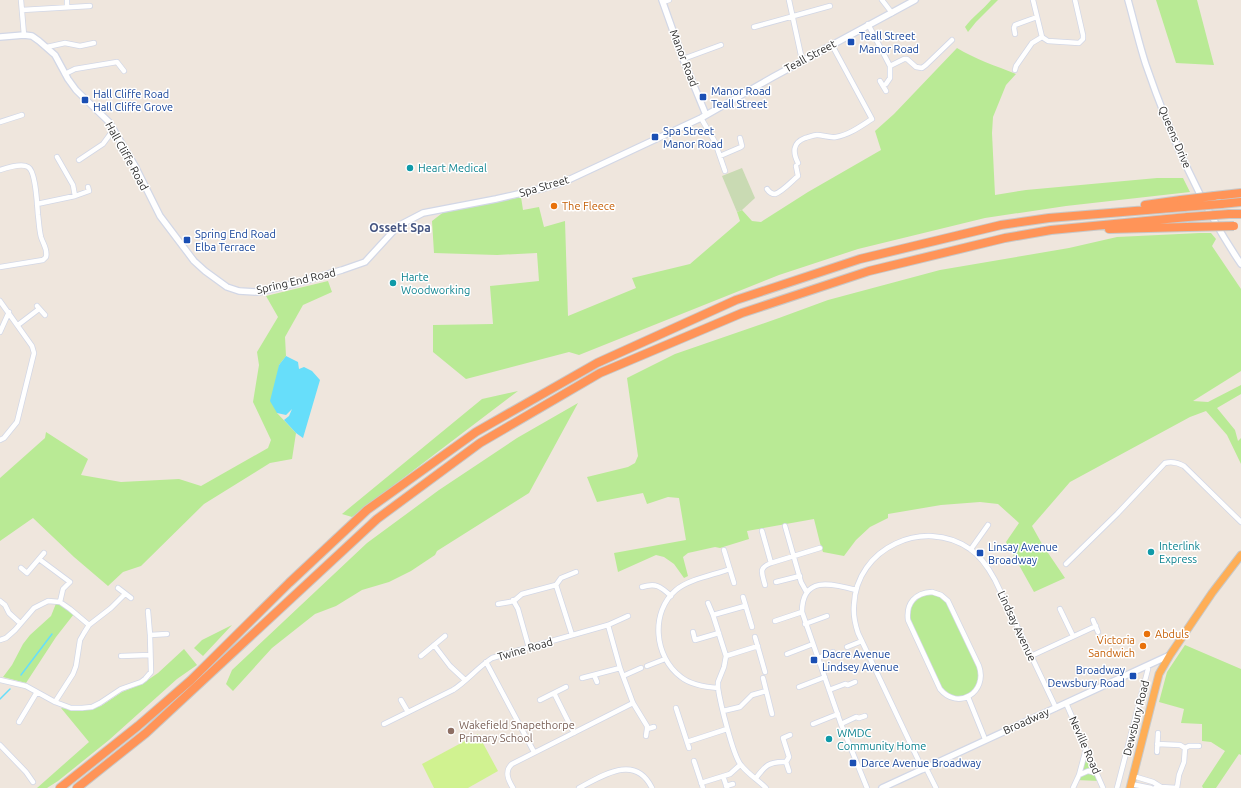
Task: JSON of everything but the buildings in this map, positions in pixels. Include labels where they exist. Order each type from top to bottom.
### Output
[{"type":"highway","points":[[60,788],[138,726],[191,680],[289,583],[367,510],[476,432],[597,363],[736,300],[860,259],[1001,225],[1182,203],[1214,196],[1241,193]]},
{"type":"highway","points":[[1182,203],[1221,204],[1241,202]]},
{"type":"highway","points":[[77,788],[146,733],[377,519],[480,443],[600,373],[742,313],[868,271],[1005,238],[1050,230],[1188,217],[1241,214]]},
{"type":"highway","points":[[1050,230],[1237,226]]},
{"type":"highway","name":"Dewsbury Road","points":[[1131,786],[1159,674],[1212,593],[1241,555]]},
{"type":"street","points":[[0,37],[24,34],[22,0]]},
{"type":"street","points":[[67,0],[67,8]]},
{"type":"street","points":[[662,1],[669,0]]},
{"type":"street","points":[[790,0],[802,60]]},
{"type":"street","points":[[882,0],[892,13]]},
{"type":"street","name":"Teall Street","points":[[706,115],[802,60],[915,0]]},
{"type":"street","points":[[1032,0],[1042,37],[1048,41],[1079,43],[1081,42],[1083,35],[1075,0]]},
{"type":"street","name":"Queens Drive","points":[[1128,0],[1146,63],[1166,120],[1192,177],[1225,241],[1241,264]]},
{"type":"street","name":"Manor Road","points":[[662,1],[683,59],[706,115]]},
{"type":"street","points":[[22,10],[91,6]]},
{"type":"street","points":[[754,27],[830,6]]},
{"type":"street","points":[[1015,34],[1014,28],[1016,25],[1037,17]]},
{"type":"street","points":[[868,24],[890,66],[888,81],[883,86]]},
{"type":"street","name":"Hall Cliffe Road","points":[[24,34],[32,36],[55,55],[65,74],[76,90],[109,122],[135,166],[160,216]]},
{"type":"street","points":[[1015,70],[1016,66],[1032,43],[1042,37]]},
{"type":"street","points":[[890,66],[907,59],[916,66],[922,68],[952,40]]},
{"type":"street","points":[[47,47],[65,43],[80,46],[94,43]]},
{"type":"street","points":[[683,59],[722,45]]},
{"type":"street","points":[[767,189],[771,193],[775,194],[798,176],[794,148],[802,139],[816,135],[835,137],[850,132],[872,119],[856,94],[832,45]]},
{"type":"street","points":[[947,45],[952,50]]},
{"type":"street","points":[[65,74],[75,69],[117,62],[124,71]]},
{"type":"street","points":[[880,81],[886,91]]},
{"type":"street","points":[[0,122],[22,114]]},
{"type":"street","name":"Spa Street","points":[[398,226],[423,212],[496,199],[564,182],[706,115]]},
{"type":"street","points":[[701,118],[715,142],[725,171]]},
{"type":"street","points":[[79,160],[104,144],[114,129]]},
{"type":"street","points":[[720,156],[745,147],[740,138]]},
{"type":"street","points":[[57,157],[73,185],[75,196]]},
{"type":"street","points":[[796,165],[804,163]]},
{"type":"street","points":[[0,170],[22,166],[27,166],[31,170],[33,175],[41,237],[47,252],[46,257],[42,260],[0,267]]},
{"type":"street","points":[[37,204],[75,196],[89,191],[88,187]]},
{"type":"street","name":"Spring End Road","points":[[160,216],[194,261],[205,271],[227,287],[239,291],[249,292],[258,292],[297,283],[365,262],[398,226]]},
{"type":"street","points":[[0,301],[18,324],[32,346],[34,352],[17,422],[4,438],[0,440]]},
{"type":"street","points":[[18,324],[38,308],[45,316]]},
{"type":"street","points":[[0,332],[9,312]]},
{"type":"street","points":[[1066,564],[1165,463],[1178,463],[1184,466],[1241,522]]},
{"type":"street","points":[[971,549],[988,525]]},
{"type":"street","points":[[785,526],[801,582],[806,592]]},
{"type":"street","points":[[762,531],[771,563]]},
{"type":"street","name":"Lindsay Avenue","points":[[936,788],[924,769],[858,633],[854,615],[856,590],[862,574],[869,563],[885,549],[898,542],[917,536],[933,536],[950,539],[971,549],[983,562],[995,580],[1056,708]]},
{"type":"street","points":[[765,584],[762,572],[764,566],[820,548]]},
{"type":"street","points":[[724,550],[734,583]]},
{"type":"street","points":[[21,568],[27,573],[44,553]]},
{"type":"street","points":[[39,559],[70,582],[63,589],[60,602]]},
{"type":"street","points":[[718,688],[691,683],[682,678],[670,666],[665,659],[659,640],[659,620],[666,602],[676,590],[687,583],[730,569]]},
{"type":"street","points":[[498,604],[513,600],[522,594],[556,585],[561,578],[576,572]]},
{"type":"street","points":[[776,582],[800,576]]},
{"type":"street","points":[[556,585],[572,635]]},
{"type":"street","points":[[642,587],[652,585],[662,588],[671,596]]},
{"type":"street","points":[[856,590],[842,586],[822,585],[812,587],[806,592],[803,598],[802,612],[841,724],[867,788]]},
{"type":"street","points":[[118,588],[131,598]]},
{"type":"street","points":[[922,593],[936,593],[948,601],[979,666],[981,677],[979,684],[974,692],[968,697],[955,698],[946,694],[940,689],[908,620],[910,603],[922,593]]},
{"type":"street","points":[[55,702],[73,674],[76,666],[80,640],[84,632],[125,594]]},
{"type":"street","points":[[743,597],[752,627]]},
{"type":"street","points":[[513,600],[518,609],[530,648]]},
{"type":"street","points":[[0,601],[5,605],[9,613],[20,623]]},
{"type":"street","points":[[0,640],[10,634],[34,608],[39,604],[48,601],[60,602],[89,626]]},
{"type":"street","points":[[708,603],[726,656],[718,688],[727,729],[740,765],[766,788]]},
{"type":"street","points":[[713,615],[745,606]]},
{"type":"street","points":[[1060,609],[1073,636]]},
{"type":"street","points":[[0,680],[26,686],[55,702],[72,708],[92,707],[145,679],[151,672],[148,611]]},
{"type":"street","points":[[775,621],[802,612]]},
{"type":"street","points":[[805,624],[826,617],[822,612]]},
{"type":"street","points":[[1064,618],[1070,615]]},
{"type":"street","name":"Twine Road","points":[[384,724],[453,690],[486,662],[495,657],[608,625],[628,616]]},
{"type":"street","points":[[1093,620],[1098,632]]},
{"type":"street","points":[[608,625],[620,668],[633,703],[640,712],[648,729],[646,736]]},
{"type":"street","points":[[1031,656],[1096,626]]},
{"type":"street","points":[[693,632],[695,640],[719,633]]},
{"type":"street","points":[[150,635],[167,634]]},
{"type":"street","points":[[421,656],[445,636]]},
{"type":"street","points":[[755,636],[765,672]]},
{"type":"street","points":[[847,647],[862,641]]},
{"type":"street","points":[[787,654],[813,644]]},
{"type":"street","points":[[434,645],[450,666],[465,680]]},
{"type":"street","points":[[726,656],[758,646]]},
{"type":"street","points":[[818,658],[833,652]]},
{"type":"street","points":[[121,656],[150,655]]},
{"type":"street","name":"Broadway","points":[[882,788],[985,739],[1148,668],[1170,655]]},
{"type":"street","points":[[648,666],[665,659]]},
{"type":"street","points":[[486,662],[534,752]]},
{"type":"street","points":[[582,678],[620,668]]},
{"type":"street","points":[[623,676],[641,668]]},
{"type":"street","points":[[1148,668],[1159,674]]},
{"type":"street","name":"Dewsbury Road","points":[[1117,788],[1148,668]]},
{"type":"street","points":[[594,675],[597,682]]},
{"type":"street","points":[[799,687],[825,677]]},
{"type":"street","points":[[763,678],[772,714]]},
{"type":"street","points":[[830,690],[855,682]]},
{"type":"street","points":[[540,700],[566,687]]},
{"type":"street","points":[[723,711],[740,707],[752,695],[766,691]]},
{"type":"street","points":[[19,722],[37,692]]},
{"type":"street","points":[[554,693],[574,733]]},
{"type":"street","points":[[968,697],[985,739]]},
{"type":"street","points":[[401,700],[408,712]]},
{"type":"street","points":[[513,788],[507,777],[509,766],[520,759],[633,703]]},
{"type":"street","name":"Neville Road","points":[[1066,703],[1103,788]]},
{"type":"street","points":[[676,708],[689,748]]},
{"type":"street","points":[[813,724],[838,714]]},
{"type":"street","points":[[841,724],[856,717],[859,718],[865,716]]},
{"type":"street","points":[[648,729],[654,727]]},
{"type":"street","points":[[687,742],[727,729]]},
{"type":"street","points":[[1157,752],[1158,733]]},
{"type":"street","points":[[789,771],[786,762],[789,757],[783,738],[790,735]]},
{"type":"street","points":[[1157,744],[1180,745],[1184,748]]},
{"type":"street","points":[[0,745],[33,782]]},
{"type":"street","points":[[1184,748],[1189,746],[1199,746]]},
{"type":"street","points":[[1155,788],[1177,788],[1179,775],[1184,762],[1184,748]]},
{"type":"street","points":[[1073,788],[1079,774],[1086,749]]},
{"type":"street","points":[[756,778],[766,766],[771,763],[786,762]]},
{"type":"street","points":[[693,764],[703,788]]},
{"type":"street","points":[[701,783],[730,774],[740,765]]},
{"type":"street","points":[[579,788],[620,769],[631,770],[639,773],[647,780],[652,788]]},
{"type":"street","points":[[1079,774],[1088,771],[1097,773]]},
{"type":"street","points":[[723,776],[726,787],[733,784]]},
{"type":"street","points":[[1133,776],[1153,782],[1161,787]]},
{"type":"street","points":[[1131,786],[1151,788]]},
{"type":"green space","points":[[991,0],[998,0],[968,32],[965,27]]},
{"type":"green space","points":[[1156,0],[1197,0],[1214,65],[1176,63]]},
{"type":"green space","points":[[957,48],[978,59],[1016,74],[1006,85],[993,117],[992,133],[995,195],[1026,190],[1157,178],[1183,178],[1190,192],[1066,206],[985,218],[858,249],[779,275],[579,355],[569,352],[466,379],[433,352],[433,325],[493,324],[490,286],[539,281],[537,253],[497,255],[434,253],[432,221],[445,211],[521,197],[523,210],[539,207],[544,227],[565,221],[568,316],[636,288],[632,278],[690,264],[740,221],[737,212],[742,210],[752,221],[761,222],[808,192],[881,150],[875,131],[894,114]]},
{"type":"green space","points":[[742,168],[755,198],[742,210],[737,212],[722,176]]},
{"type":"green space","points":[[1211,233],[1216,239],[1212,246],[1241,289],[1241,371],[1193,401],[1208,402],[1241,385],[1241,394],[1217,408],[1235,430],[1238,441],[1241,438],[1241,464],[1227,435],[1206,411],[1190,417],[1070,482],[1032,526],[1042,544],[1065,578],[1034,592],[1006,542],[1019,523],[998,504],[980,502],[941,505],[888,514],[888,518],[870,527],[856,540],[844,556],[823,552],[814,519],[747,531],[749,539],[720,548],[715,547],[688,553],[683,557],[688,576],[684,578],[674,564],[664,557],[656,555],[618,572],[614,553],[686,540],[679,498],[668,497],[647,504],[643,493],[597,502],[587,477],[628,467],[635,463],[638,456],[627,378],[675,354],[828,300],[940,270],[1069,248],[1117,237]]},
{"type":"green space","points":[[328,281],[332,292],[303,305],[285,337],[286,356],[279,365],[277,413],[296,433],[292,459],[270,463],[204,504],[141,566],[123,572],[108,586],[74,557],[33,518],[0,541],[0,478],[45,438],[46,432],[88,459],[81,475],[121,482],[179,479],[201,486],[268,448],[271,440],[253,402],[259,365],[257,352],[278,317],[266,296]]},
{"type":"green space","points":[[518,391],[352,517],[342,514],[482,399]]},
{"type":"green space","points":[[578,403],[529,493],[437,551],[435,555],[411,571],[389,582],[362,590],[336,606],[315,614],[272,648],[233,691],[226,684],[232,670],[367,543],[439,490],[517,438]]},
{"type":"green space","points":[[926,593],[945,598],[979,666],[981,677],[974,692],[960,698],[943,692],[908,620],[910,603]]},
{"type":"green space","points":[[57,601],[74,614],[56,637],[26,683],[3,677],[30,635],[51,616]]},
{"type":"green space","points":[[232,625],[203,656],[194,648],[202,640]]},
{"type":"green space","points":[[1185,645],[1241,669],[1241,755],[1239,754],[1216,788],[1203,788],[1202,786],[1225,751],[1211,742],[1202,741],[1202,724],[1181,723],[1184,709],[1159,702],[1167,672]]},
{"type":"green space","points":[[184,649],[197,665],[177,679],[109,740],[58,781],[47,788],[37,788],[89,742],[61,708],[77,710],[101,706],[122,692],[142,684],[158,673]]},
{"type":"green space","points":[[478,734],[498,771],[468,788],[434,788],[422,764]]},
{"type":"green space","points":[[1086,749],[1100,781],[1076,780]]},
{"type":"water","points":[[286,356],[298,362],[299,369],[304,367],[312,371],[320,380],[303,438],[284,420],[289,416],[292,409],[286,415],[277,413],[270,401],[279,365]]},
{"type":"waterway","points":[[21,675],[52,634]]},
{"type":"waterway","points":[[0,699],[10,689]]},
{"type":"place","name":"Teall Street Manor Road","points":[[851,42]]},
{"type":"place","name":"Manor Road Teall Street","points":[[703,97]]},
{"type":"place","name":"Hall Cliffe Road Hall Cliffe Grove","points":[[85,100]]},
{"type":"place","name":"Spa Street Manor Road","points":[[655,137]]},
{"type":"place","name":"Heart Medical","points":[[410,168]]},
{"type":"place","name":"The Fleece","points":[[554,206]]},
{"type":"place","name":"Spring End Road Elba Terrace","points":[[187,240]]},
{"type":"place","name":"Harte Woodworking","points":[[393,283]]},
{"type":"place","name":"Interlink Express","points":[[1151,552]]},
{"type":"place","name":"Linsay Avenue Broadway","points":[[980,553]]},
{"type":"place","name":"Abduls","points":[[1147,634]]},
{"type":"place","name":"Victoria Sandwich","points":[[1143,646]]},
{"type":"place","name":"Dacre Avenue Lindsey Avenue","points":[[814,660]]},
{"type":"place","name":"Broadway Dewsbury Road","points":[[1133,676]]},
{"type":"place","name":"Wakefield Snapethorpe Primary School","points":[[451,731]]},
{"type":"place","name":"WMDC Community Home","points":[[829,739]]},
{"type":"place","name":"Darce Avenue Broadway","points":[[853,763]]},
{"type":"district","name":"Ossett Spa","points":[[400,227]]}]
